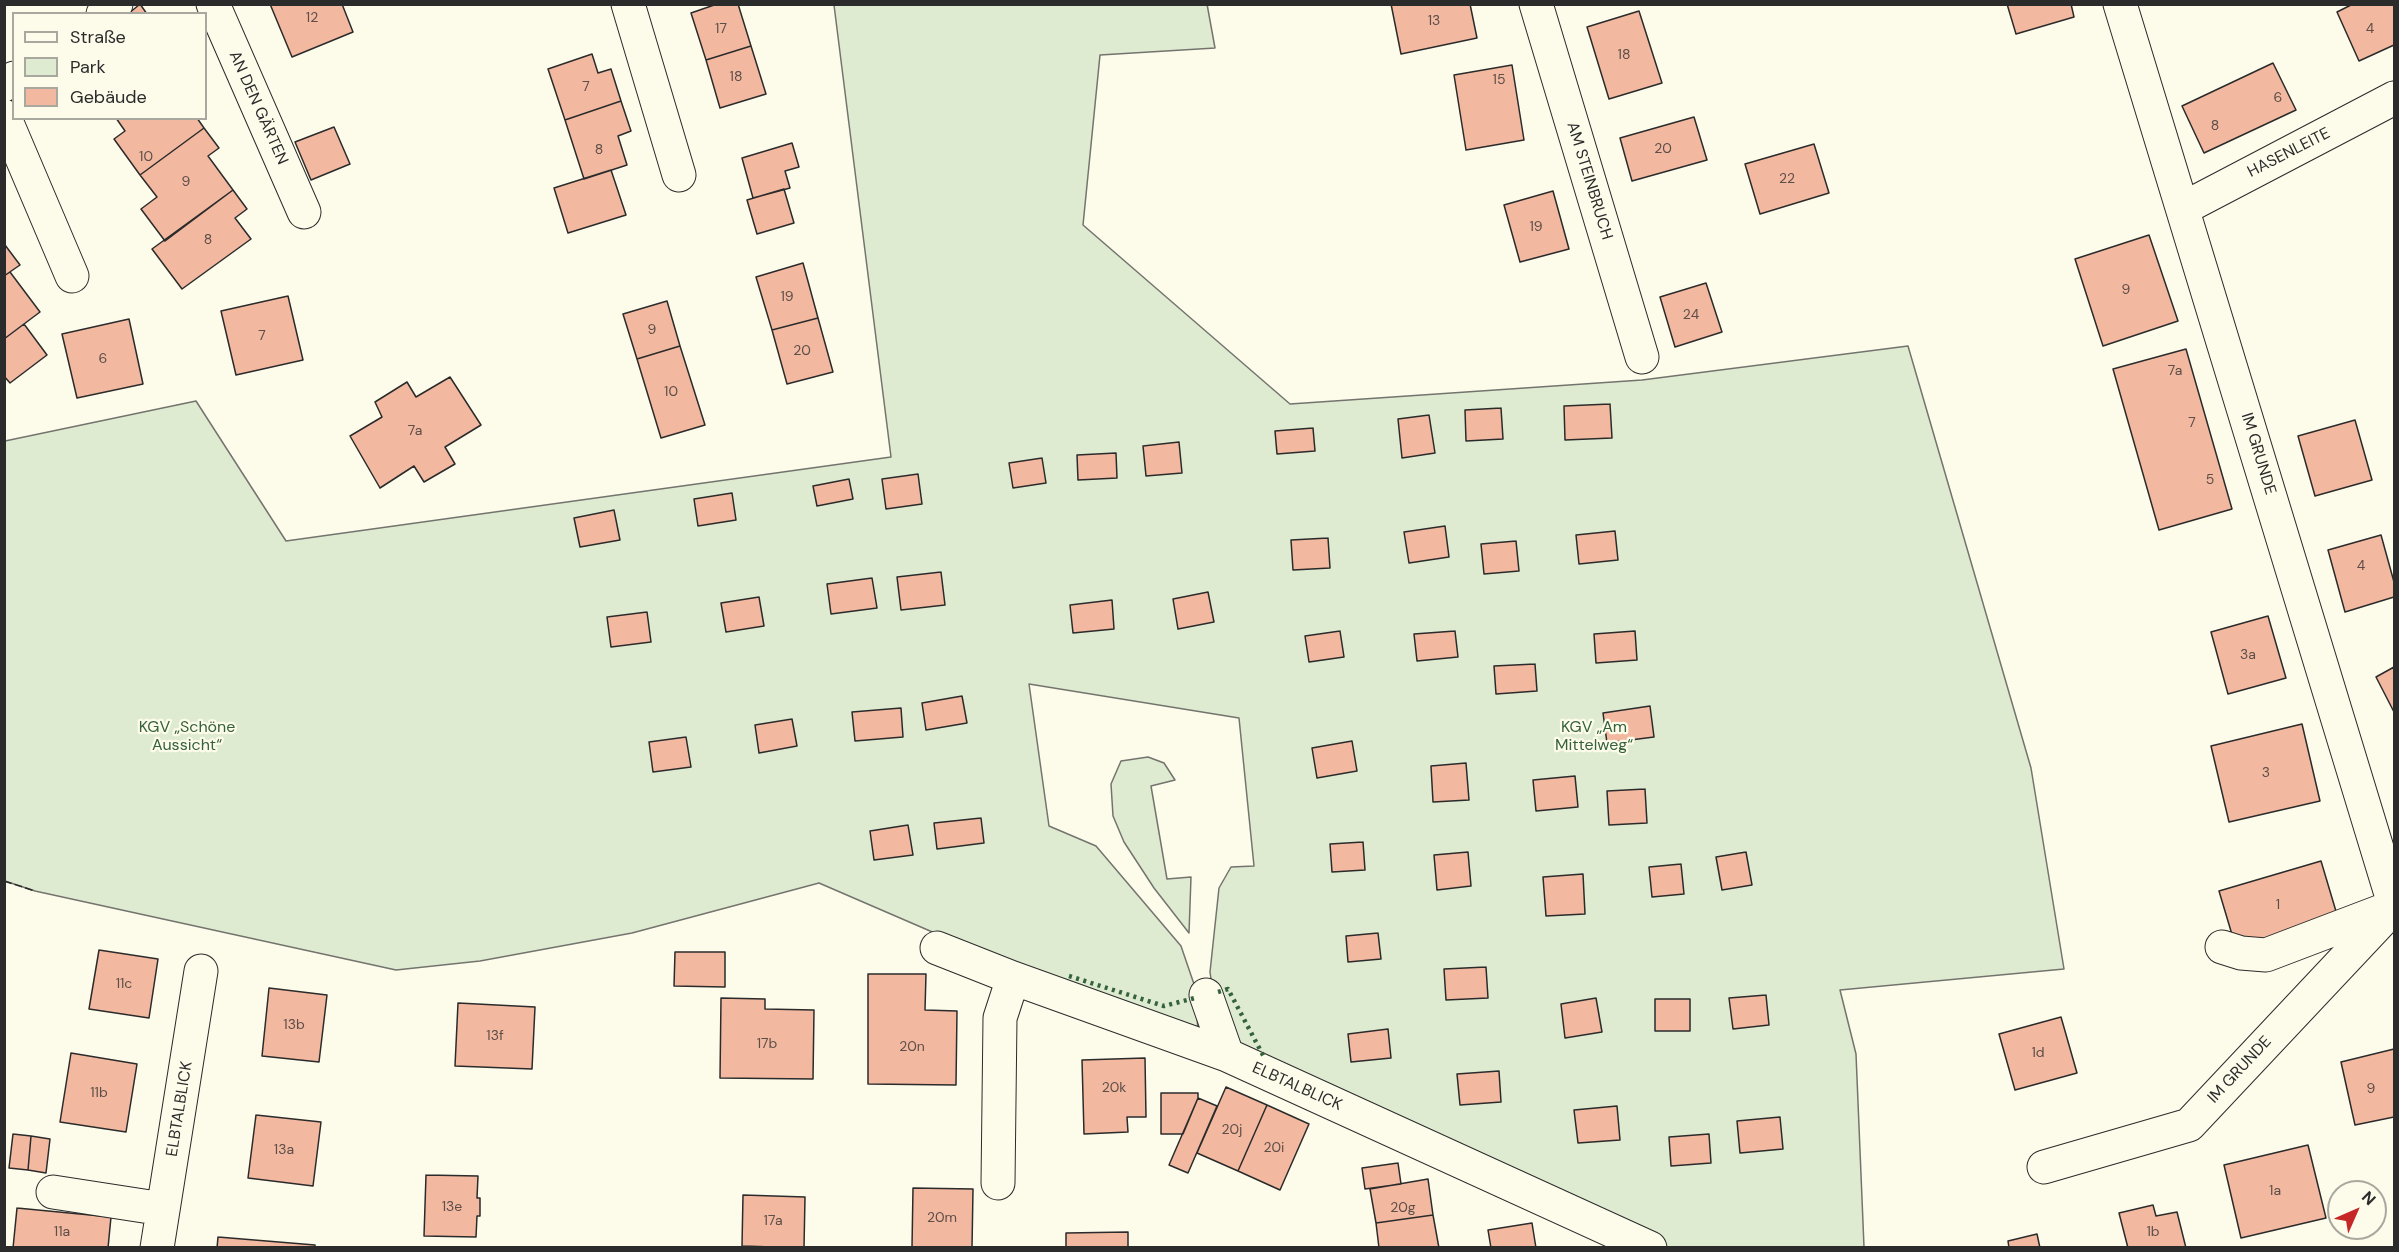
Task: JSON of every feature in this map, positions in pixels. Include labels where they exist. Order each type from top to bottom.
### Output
[{"type":"street","name":"AN DEN GÄRTEN","points":[[213,4],[304,212]]},
{"type":"street","points":[[628,4],[679,175]]},
{"type":"street","name":"AM STEINBRUCH","points":[[1536,4],[1642,357]]},
{"type":"street","name":"IM GRUNDE","points":[[2044,1167],[2189,1125],[2394,906],[2184,208],[2120,4]]},
{"type":"street","name":"HASENLEITE","points":[[2184,208],[2394,98]]},
{"type":"street","points":[[4,116],[72,276]]},
{"type":"street","points":[[2222,947],[2241,953],[2266,955],[2394,906]]},
{"type":"street","name":"ELBTALBLICK","points":[[937,948],[1013,978],[1227,1055],[1650,1248]]},
{"type":"street","name":"ELBTALBLICK","points":[[158,1248],[201,970]]},
{"type":"street","points":[[998,1183],[1000,1018],[1013,978]]},
{"type":"street","points":[[1206,995],[1227,1055]]},
{"type":"street","points":[[53,1192],[163,1209]]},
{"type":"green space","name":"KGV „Am Mittelweg“","points":[[1207,4],[1215,48],[1100,55],[1083,225],[1290,404],[1642,380],[1908,346],[2031,768],[2064,969],[1840,990],[1856,1054],[1864,1247],[1669,1248],[1240,1054],[1213,993],[1210,972],[1219,888],[1231,867],[1254,866],[1239,718],[1029,684],[1049,826],[1096,846],[1181,946],[1196,990],[1198,1036],[937,934],[819,883],[632,933],[480,961],[396,970],[35,891],[5,881],[5,441],[196,401],[286,541],[891,457],[834,5]]},
{"type":"green space","points":[[1148,757],[1164,763],[1175,780],[1151,786],[1167,879],[1191,877],[1189,933],[1154,888],[1124,842],[1113,816],[1111,784],[1121,761]]},
{"type":"building","points":[[140,4],[146,12],[130,12]]},
{"type":"building","points":[[270,4],[342,4],[353,32],[292,57]]},
{"type":"building","points":[[717,4],[738,4],[751,46],[706,60],[691,13]]},
{"type":"building","points":[[1391,4],[1470,4],[1477,38],[1401,54]]},
{"type":"building","points":[[2007,4],[2071,4],[2074,17],[2016,34]]},
{"type":"building","points":[[2353,4],[2394,4],[2394,45],[2359,61],[2337,12]]},
{"type":"building","points":[[1639,11],[1662,83],[1609,99],[1587,27]]},
{"type":"building","points":[[751,46],[766,94],[720,108],[706,60]]},
{"type":"building","points":[[592,54],[598,73],[611,69],[621,101],[565,120],[548,69]]},
{"type":"building","points":[[2273,63],[2296,110],[2204,153],[2182,106]]},
{"type":"building","points":[[1512,65],[1524,140],[1466,150],[1454,75]]},
{"type":"building","points":[[621,101],[631,131],[618,136],[627,165],[584,179],[565,120]]},
{"type":"building","points":[[1694,117],[1707,160],[1632,181],[1620,138]]},
{"type":"building","points":[[117,120],[198,120],[204,128],[140,175],[114,139],[125,131]]},
{"type":"building","points":[[334,127],[350,164],[311,180],[295,142]]},
{"type":"building","points":[[204,128],[219,148],[208,156],[233,190],[165,241],[141,209],[157,197],[140,175]]},
{"type":"building","points":[[792,143],[799,167],[785,171],[790,188],[753,198],[742,158]]},
{"type":"building","points":[[1814,144],[1829,193],[1760,214],[1745,164]]},
{"type":"building","points":[[611,170],[626,215],[568,233],[554,188]]},
{"type":"building","points":[[784,189],[794,223],[757,234],[747,200]]},
{"type":"building","points":[[233,190],[247,209],[235,218],[251,239],[182,289],[152,249]]},
{"type":"building","points":[[1553,191],[1569,249],[1520,262],[1504,205]]},
{"type":"building","points":[[2149,235],[2178,321],[2103,346],[2075,259]]},
{"type":"building","points":[[4,246],[20,265],[4,276]]},
{"type":"building","points":[[803,263],[818,318],[772,330],[756,277]]},
{"type":"building","points":[[10,272],[40,312],[4,339],[4,276]]},
{"type":"building","points":[[1706,283],[1722,332],[1675,347],[1660,297]]},
{"type":"building","points":[[288,296],[303,360],[236,375],[221,311]]},
{"type":"building","points":[[667,301],[680,346],[637,359],[623,314]]},
{"type":"building","points":[[818,318],[833,372],[787,384],[772,330]]},
{"type":"building","points":[[129,319],[143,384],[77,398],[62,334]]},
{"type":"building","points":[[24,324],[47,355],[10,383],[4,376],[4,339]]},
{"type":"building","points":[[680,346],[705,425],[661,438],[637,359]]},
{"type":"building","points":[[2186,349],[2232,509],[2159,530],[2113,369]]},
{"type":"building","points":[[450,377],[481,425],[445,447],[455,464],[424,482],[414,466],[380,488],[350,436],[382,417],[375,402],[407,382],[416,397]]},
{"type":"building","points":[[1610,404],[1612,438],[1565,440],[1564,406]]},
{"type":"building","points":[[1501,408],[1503,439],[1466,441],[1465,410]]},
{"type":"building","points":[[1429,415],[1435,453],[1402,458],[1398,419]]},
{"type":"building","points":[[2355,420],[2372,480],[2315,496],[2298,436]]},
{"type":"building","points":[[1313,428],[1315,451],[1277,454],[1275,431]]},
{"type":"building","points":[[1179,442],[1182,473],[1146,476],[1143,446]]},
{"type":"building","points":[[1116,453],[1117,478],[1078,480],[1077,455]]},
{"type":"building","points":[[1042,458],[1046,483],[1013,488],[1009,463]]},
{"type":"building","points":[[918,474],[922,504],[886,509],[882,479]]},
{"type":"building","points":[[849,479],[853,499],[817,506],[813,486]]},
{"type":"building","points":[[732,493],[736,520],[698,526],[694,499]]},
{"type":"building","points":[[614,510],[620,540],[580,547],[574,518]]},
{"type":"building","points":[[1445,526],[1449,557],[1409,563],[1404,532]]},
{"type":"building","points":[[1615,531],[1618,560],[1579,564],[1576,535]]},
{"type":"building","points":[[2381,535],[2394,582],[2394,597],[2345,612],[2328,550]]},
{"type":"building","points":[[1328,538],[1330,568],[1293,570],[1291,540]]},
{"type":"building","points":[[1516,541],[1519,571],[1484,574],[1481,544]]},
{"type":"building","points":[[941,572],[945,605],[901,610],[897,577]]},
{"type":"building","points":[[872,578],[877,608],[831,614],[827,584]]},
{"type":"building","points":[[1208,592],[1214,622],[1178,629],[1173,599]]},
{"type":"building","points":[[759,597],[764,626],[726,632],[721,603]]},
{"type":"building","points":[[1112,600],[1114,629],[1073,633],[1070,605]]},
{"type":"building","points":[[647,612],[651,642],[611,647],[607,617]]},
{"type":"building","points":[[2268,616],[2286,678],[2228,694],[2211,632]]},
{"type":"building","points":[[1340,631],[1344,657],[1309,662],[1305,636]]},
{"type":"building","points":[[1455,631],[1458,657],[1417,661],[1414,634]]},
{"type":"building","points":[[1635,631],[1637,660],[1596,663],[1594,634]]},
{"type":"building","points":[[1535,664],[1537,691],[1496,694],[1494,666]]},
{"type":"building","points":[[2394,667],[2394,712],[2376,677]]},
{"type":"building","points":[[962,696],[967,723],[926,730],[922,703]]},
{"type":"building","points":[[1650,706],[1654,737],[1607,743],[1603,713]]},
{"type":"building","points":[[901,708],[903,737],[855,741],[852,712]]},
{"type":"building","points":[[792,719],[797,746],[759,753],[755,725]]},
{"type":"building","points":[[2302,724],[2320,801],[2229,822],[2211,746]]},
{"type":"building","points":[[686,737],[691,767],[653,772],[649,742]]},
{"type":"building","points":[[1352,741],[1357,771],[1317,778],[1312,748]]},
{"type":"building","points":[[1466,763],[1469,800],[1433,802],[1431,766]]},
{"type":"building","points":[[1575,776],[1578,807],[1536,811],[1533,780]]},
{"type":"building","points":[[1645,789],[1647,823],[1609,825],[1607,791]]},
{"type":"building","points":[[981,818],[984,843],[937,849],[934,823]]},
{"type":"building","points":[[908,825],[913,855],[874,860],[870,831]]},
{"type":"building","points":[[1363,842],[1365,870],[1332,872],[1330,844]]},
{"type":"building","points":[[1468,852],[1471,886],[1437,890],[1434,855]]},
{"type":"building","points":[[1746,852],[1752,885],[1722,890],[1716,857]]},
{"type":"building","points":[[2321,861],[2338,918],[2236,948],[2219,891]]},
{"type":"building","points":[[1681,864],[1684,894],[1652,897],[1649,867]]},
{"type":"building","points":[[1583,874],[1585,914],[1546,916],[1543,877]]},
{"type":"building","points":[[1378,933],[1381,959],[1348,962],[1346,936]]},
{"type":"building","points":[[99,950],[158,959],[149,1018],[89,1009]]},
{"type":"building","points":[[675,952],[725,952],[725,987],[674,986]]},
{"type":"building","points":[[1486,967],[1488,998],[1446,1000],[1444,969]]},
{"type":"building","points":[[868,974],[926,974],[925,1010],[957,1011],[956,1085],[868,1084]]},
{"type":"building","points":[[269,988],[327,995],[319,1062],[262,1056]]},
{"type":"building","points":[[1766,995],[1769,1025],[1733,1029],[1729,998]]},
{"type":"building","points":[[721,998],[765,999],[765,1009],[814,1010],[813,1079],[720,1078]]},
{"type":"building","points":[[1596,998],[1602,1032],[1565,1038],[1561,1004]]},
{"type":"building","points":[[1655,999],[1690,999],[1690,1031],[1655,1031]]},
{"type":"building","points":[[458,1003],[535,1007],[532,1069],[455,1066]]},
{"type":"building","points":[[2061,1017],[2077,1073],[2015,1090],[1999,1034]]},
{"type":"building","points":[[1388,1029],[1391,1058],[1351,1062],[1348,1034]]},
{"type":"building","points":[[2394,1049],[2394,1117],[2355,1125],[2341,1062]]},
{"type":"building","points":[[71,1053],[137,1064],[126,1132],[60,1122]]},
{"type":"building","points":[[1145,1058],[1146,1117],[1127,1117],[1128,1132],[1084,1134],[1082,1060]]},
{"type":"building","points":[[1499,1071],[1501,1102],[1460,1105],[1457,1074]]},
{"type":"building","points":[[1226,1087],[1267,1105],[1238,1171],[1197,1153]]},
{"type":"building","points":[[1161,1093],[1198,1093],[1183,1134],[1161,1134]]},
{"type":"building","points":[[1198,1098],[1217,1106],[1188,1173],[1169,1165]]},
{"type":"building","points":[[1267,1105],[1309,1124],[1280,1190],[1238,1171]]},
{"type":"building","points":[[1617,1106],[1620,1140],[1578,1143],[1574,1110]]},
{"type":"building","points":[[256,1115],[321,1122],[313,1186],[248,1178]]},
{"type":"building","points":[[1780,1117],[1783,1149],[1740,1153],[1737,1121]]},
{"type":"building","points":[[13,1134],[31,1136],[28,1170],[9,1168]]},
{"type":"building","points":[[1709,1134],[1711,1163],[1671,1166],[1669,1137]]},
{"type":"building","points":[[31,1136],[50,1139],[46,1173],[28,1170]]},
{"type":"building","points":[[2308,1145],[2326,1218],[2241,1238],[2224,1165]]},
{"type":"building","points":[[1398,1163],[1401,1184],[1365,1189],[1362,1168]]},
{"type":"building","points":[[426,1175],[478,1176],[477,1198],[480,1198],[480,1216],[477,1216],[476,1237],[424,1236]]},
{"type":"building","points":[[1428,1179],[1433,1215],[1376,1223],[1370,1189]]},
{"type":"building","points":[[913,1188],[973,1189],[972,1248],[912,1247]]},
{"type":"building","points":[[743,1195],[805,1197],[804,1248],[742,1246]]},
{"type":"building","points":[[2153,1205],[2156,1216],[2177,1212],[2186,1248],[2128,1248],[2119,1213]]},
{"type":"building","points":[[17,1208],[111,1217],[108,1248],[13,1248]]},
{"type":"building","points":[[1433,1215],[1439,1248],[1379,1248],[1376,1223]]},
{"type":"building","points":[[1532,1223],[1536,1248],[1491,1248],[1488,1230]]},
{"type":"building","points":[[1128,1232],[1128,1248],[1066,1248],[1066,1233]]},
{"type":"building","points":[[2037,1234],[2040,1248],[2009,1248],[2008,1241]]},
{"type":"building","points":[[218,1237],[315,1245],[315,1248],[217,1248]]},
{"type":"hedge","points":[[1069,976],[1164,1006],[1195,998]]},
{"type":"hedge","points":[[1218,992],[1228,989],[1264,1057]]},
{"type":"fence","points":[[4,881],[35,891]]},
{"type":"park label","name":"KGV „Schöne Aussicht“","points":[[187,737]]}]
